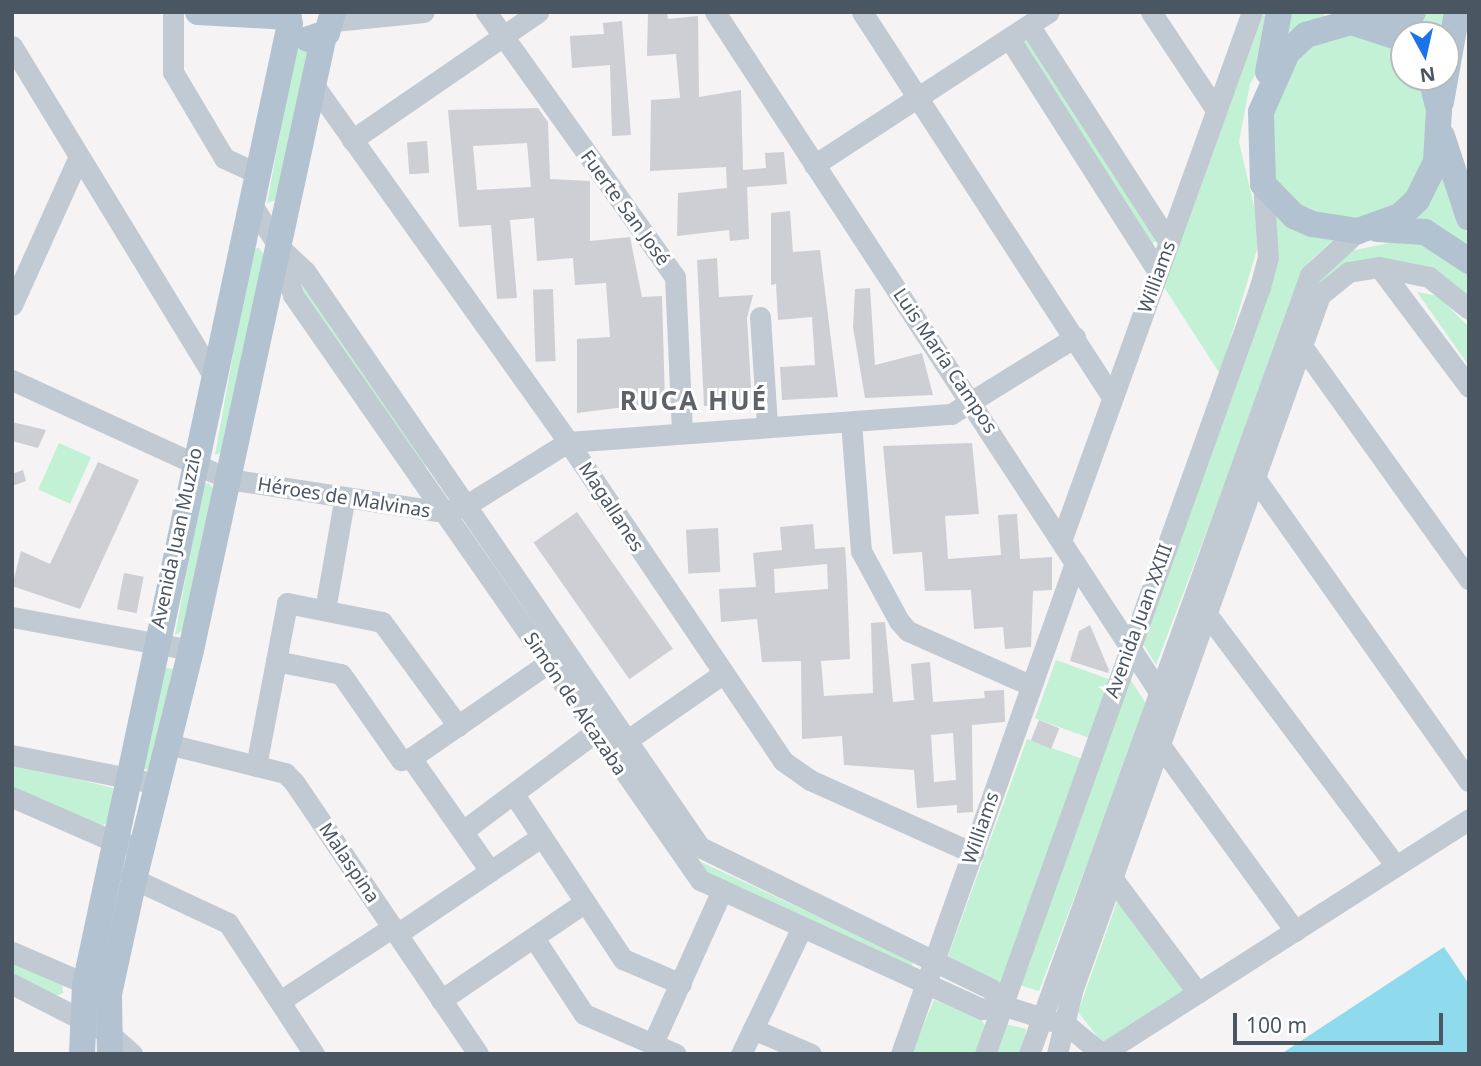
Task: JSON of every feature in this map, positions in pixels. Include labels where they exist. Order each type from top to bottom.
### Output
[{"type":"main road","points":[[198,12],[290,18],[306,39],[330,23]]},
{"type":"main road","points":[[1279,12],[1261,112],[1264,184],[1294,216],[1363,230],[1425,232],[1469,261]]},
{"type":"main road","points":[[1261,112],[1287,53],[1306,35],[1351,20],[1413,12]]},
{"type":"main road","points":[[1363,230],[1400,216],[1418,201],[1436,162],[1439,120],[1457,12]]},
{"type":"main road","name":"Avenida Juan Muzzio","points":[[110,1044],[97,989],[115,842],[212,374],[290,18]]},
{"type":"main road","points":[[1351,20],[1390,34]]},
{"type":"main road","name":"Avenida Juan Muzzio","points":[[82,1054],[86,1020],[134,879],[191,650],[313,83],[330,23]]},
{"type":"main road","points":[[1434,91],[1439,120],[1469,218]]},
{"type":"street","points":[[173,12],[173,72],[225,158],[257,174]]},
{"type":"street","points":[[330,23],[424,12]]},
{"type":"street","name":"Fuerte San José","points":[[485,12],[675,277],[682,432]]},
{"type":"street","points":[[352,140],[538,12]]},
{"type":"street","name":"Luis María Campos","points":[[715,12],[814,165],[974,402],[1129,648],[1172,711]]},
{"type":"street","points":[[862,12],[1113,398]]},
{"type":"street","points":[[814,165],[918,97],[1018,26],[1049,12]]},
{"type":"street","points":[[1152,12],[1216,110]]},
{"type":"street","name":"Williams","points":[[1061,541],[1252,12]]},
{"type":"street","points":[[1018,26],[1169,242]]},
{"type":"street","points":[[1018,26],[1158,272]]},
{"type":"street","points":[[12,46],[20,76],[78,159],[212,374]]},
{"type":"street","name":"Magallanes","points":[[313,83],[568,442],[721,675],[783,761],[801,774],[973,853]]},
{"type":"street","points":[[12,305],[78,159]]},
{"type":"street","name":"Avenida Juan XXIII","points":[[985,1054],[1260,287],[1268,257],[1264,184]]},
{"type":"street","name":"Simón de Alcazaba","points":[[251,203],[278,246],[305,271],[710,858],[991,989],[1002,1005]]},
{"type":"street","points":[[1029,1054],[1310,275],[1363,230]]},
{"type":"street","name":"Simón de Alcazaba","points":[[278,246],[293,295],[689,871],[722,890],[982,1009],[1002,1005],[1068,1026],[1102,1054]]},
{"type":"street","points":[[1379,267],[1469,387]]},
{"type":"street","points":[[1057,1054],[1068,1026],[1072,991],[1320,295],[1349,272],[1379,267],[1429,277],[1469,309]]},
{"type":"street","points":[[760,317],[767,426]]},
{"type":"street","name":"Héroes de Malvinas","points":[[12,380],[228,479],[344,501],[444,512],[465,506],[568,442],[951,415],[1075,337]]},
{"type":"street","points":[[1302,346],[1469,579]]},
{"type":"street","points":[[851,422],[861,551],[899,621],[908,631],[1030,685]]},
{"type":"street","points":[[1255,478],[1469,781]]},
{"type":"street","points":[[325,610],[344,501]]},
{"type":"street","name":"Williams","points":[[901,1054],[936,963],[1030,685],[1075,563]]},
{"type":"street","points":[[256,766],[287,603],[382,622],[458,726]]},
{"type":"street","points":[[1206,613],[1396,866]]},
{"type":"street","points":[[12,617],[191,650]]},
{"type":"street","points":[[276,662],[341,674],[401,760],[411,758],[548,663]]},
{"type":"street","points":[[609,753],[721,675]]},
{"type":"street","points":[[463,831],[515,796],[594,733]]},
{"type":"street","name":"Malaspina","points":[[168,744],[256,766],[294,782],[478,1054]]},
{"type":"street","points":[[1160,745],[1294,931]]},
{"type":"street","points":[[12,755],[158,784]]},
{"type":"street","points":[[411,758],[490,871]]},
{"type":"street","points":[[515,796],[623,959],[681,984]]},
{"type":"street","points":[[12,797],[115,842],[141,847]]},
{"type":"street","points":[[1102,1054],[1469,819]]},
{"type":"street","points":[[281,1001],[541,837]]},
{"type":"street","points":[[134,879],[228,923],[314,1054]]},
{"type":"street","points":[[1112,879],[1198,993]]},
{"type":"street","points":[[653,1043],[722,890]]},
{"type":"street","points":[[441,1000],[585,902]]},
{"type":"street","points":[[741,1054],[802,926]]},
{"type":"street","points":[[534,938],[584,1014],[676,1054]]},
{"type":"street","points":[[12,952],[97,989]]},
{"type":"street","points":[[12,984],[86,1020],[110,1044],[132,1054]]},
{"type":"street","points":[[753,1028],[777,1047],[811,1054]]},
{"type":"green space","points":[[1264,12],[1275,12],[1267,54],[1250,84],[1239,142],[1261,236],[1220,374],[1164,287]]},
{"type":"green space","points":[[1284,12],[1318,12],[1326,16],[1280,49]]},
{"type":"green space","points":[[1430,12],[1450,12],[1448,21],[1406,21]]},
{"type":"green space","points":[[1345,31],[1390,42],[1390,91],[1424,91],[1430,155],[1411,201],[1337,224],[1312,219],[1274,184],[1266,136],[1283,75],[1323,33]]},
{"type":"green space","points":[[1029,35],[1161,238],[1151,244],[1019,42]]},
{"type":"green space","points":[[297,42],[311,44],[276,200],[267,203]]},
{"type":"green space","points":[[1441,165],[1469,239],[1469,252],[1405,218]]},
{"type":"green space","points":[[1275,215],[1333,240],[1309,262],[1156,665],[1142,642],[1274,264]]},
{"type":"green space","points":[[1414,238],[1469,276],[1469,305],[1447,284],[1335,270],[1172,677],[1318,273],[1340,253]]},
{"type":"green space","points":[[259,248],[265,257],[223,452],[215,455],[252,249]]},
{"type":"green space","points":[[297,274],[429,463],[425,467],[292,277]]},
{"type":"green space","points":[[1417,292],[1438,296],[1469,327],[1469,366]]},
{"type":"green space","points":[[59,443],[91,457],[70,504],[38,490]]},
{"type":"green space","points":[[209,483],[214,490],[184,630],[175,635],[203,484]]},
{"type":"green space","points":[[1056,660],[1113,681],[1092,739],[1035,718]]},
{"type":"green space","points":[[162,667],[174,669],[149,770],[140,768]]},
{"type":"green space","points":[[1130,679],[1147,705],[1039,991],[1022,986],[1019,977]]},
{"type":"green space","points":[[1027,739],[1084,760],[1003,984],[945,964]]},
{"type":"green space","points":[[12,763],[113,788],[111,823],[97,826],[12,790]]},
{"type":"green space","points":[[699,861],[914,961],[910,968],[696,868]]},
{"type":"green space","points":[[1118,899],[1184,992],[1104,1045],[1078,1012]]},
{"type":"green space","points":[[12,960],[62,984],[63,993],[56,996],[12,977]]},
{"type":"green space","points":[[934,1000],[980,1017],[986,1027],[978,1054],[911,1054]]},
{"type":"green space","points":[[1005,1024],[1026,1029],[1023,1054],[992,1054]]},
{"type":"water","points":[[1444,947],[1469,984],[1469,1054],[1281,1054]]},
{"type":"building","points":[[648,12],[667,12],[668,19],[698,16],[699,97],[741,90],[743,170],[766,168],[765,153],[784,152],[787,184],[747,187],[749,239],[730,241],[729,230],[677,236],[678,193],[727,188],[726,167],[650,171],[651,100],[680,98],[676,54],[647,56]]},
{"type":"building","points":[[622,21],[631,135],[612,136],[610,65],[572,68],[570,36],[604,34],[603,23]]},
{"type":"building","points":[[538,108],[548,122],[550,179],[590,181],[590,241],[630,237],[642,297],[662,296],[665,402],[577,413],[577,339],[610,337],[606,283],[575,285],[573,258],[537,261],[534,218],[510,220],[517,298],[497,299],[491,225],[459,227],[448,110]],"holes":[[[527,143],[531,187],[477,190],[473,146]]]},
{"type":"building","points":[[427,141],[429,173],[409,174],[407,142]]},
{"type":"building","points":[[790,211],[793,252],[820,250],[838,397],[782,400],[780,367],[815,365],[812,317],[778,320],[776,284],[771,285],[771,213]]},
{"type":"building","points":[[717,258],[719,297],[753,295],[747,318],[752,404],[704,406],[697,260]]},
{"type":"building","points":[[870,288],[875,365],[922,353],[933,395],[865,398],[853,327],[855,289]]},
{"type":"building","points":[[553,289],[556,361],[536,362],[533,290]]},
{"type":"building","points":[[12,422],[46,430],[38,448],[12,441]]},
{"type":"building","points":[[972,443],[979,514],[945,516],[948,559],[1001,555],[998,515],[1017,514],[1020,559],[1052,557],[1052,590],[1033,591],[1031,647],[1005,649],[1003,627],[974,629],[971,590],[925,591],[922,552],[893,554],[883,446]]},
{"type":"building","points":[[98,462],[139,480],[80,609],[12,586],[21,551],[50,564]]},
{"type":"building","points":[[23,470],[26,481],[12,486],[12,474]]},
{"type":"building","points":[[577,512],[673,649],[629,679],[534,542]]},
{"type":"building","points":[[813,524],[815,549],[845,547],[850,659],[821,661],[824,696],[873,693],[871,623],[885,622],[893,702],[914,700],[911,664],[930,662],[933,702],[985,698],[984,691],[1004,690],[1005,722],[972,725],[973,812],[957,813],[957,805],[917,808],[914,770],[844,765],[842,736],[802,739],[801,661],[762,662],[757,619],[721,622],[719,589],[756,587],[753,553],[782,550],[780,527]],"holes":[[[827,564],[828,589],[775,593],[774,569]],[[953,733],[956,780],[934,782],[931,735]]]},
{"type":"building","points":[[718,528],[720,572],[688,574],[686,530]]},
{"type":"building","points":[[124,573],[144,577],[137,613],[117,609]]},
{"type":"building","points":[[1090,625],[1108,673],[1070,661],[1079,631]]},
{"type":"building","points":[[1039,720],[1059,728],[1051,749],[1031,740]]},
{"type":"district","name":"RUCA HUÉ","points":[[694,401]]}]
